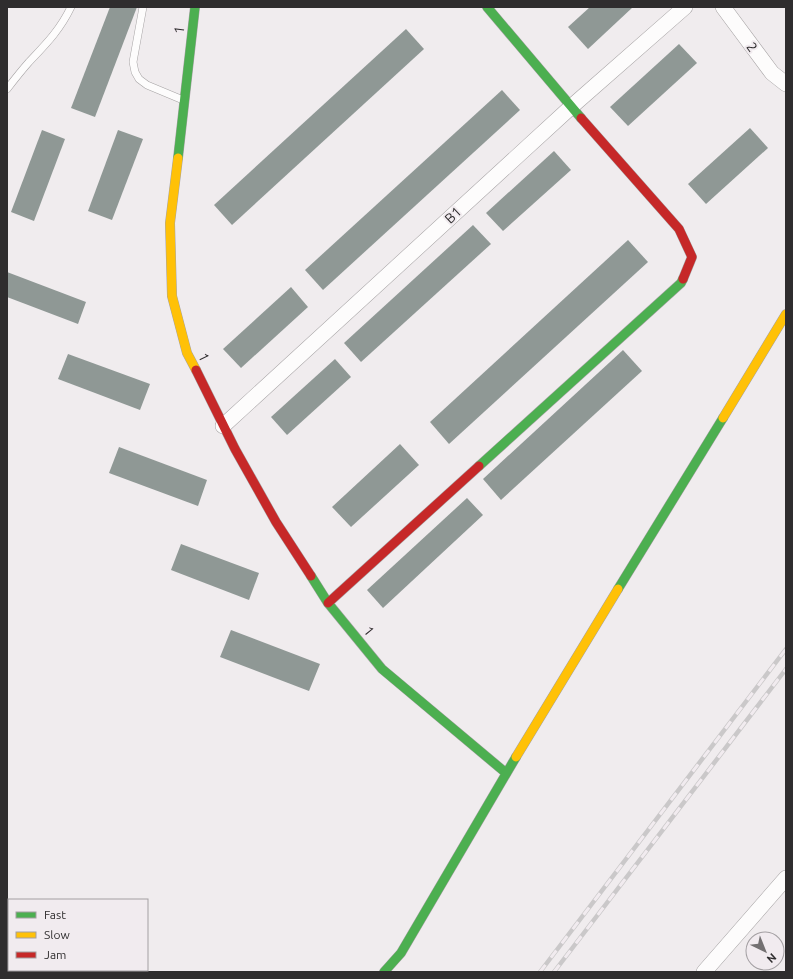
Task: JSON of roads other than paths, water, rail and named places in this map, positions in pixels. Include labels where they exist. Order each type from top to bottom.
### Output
[{"type":"street","name":"1","points":[[195,7],[170,223],[172,296],[187,353],[223,426],[276,522],[328,603],[382,669],[506,773]]},
{"type":"street","points":[[328,603],[681,283],[692,256],[679,229],[571,107],[487,7]]},
{"type":"street","name":"B1","points":[[223,426],[571,107],[685,7]]},
{"type":"street","name":"2","points":[[723,7],[772,73],[786,84]]},
{"type":"street","points":[[384,972],[401,953],[506,773],[786,314]]},
{"type":"street","points":[[704,972],[786,878]]},
{"type":"lane","points":[[7,89],[28,63],[51,39],[64,21],[71,7]]},
{"type":"lane","points":[[143,7],[133,62],[135,72],[139,79],[147,85],[184,101]]},
{"type":"railway","points":[[540,972],[786,649]]},
{"type":"railway","points":[[554,972],[786,669]]}]
